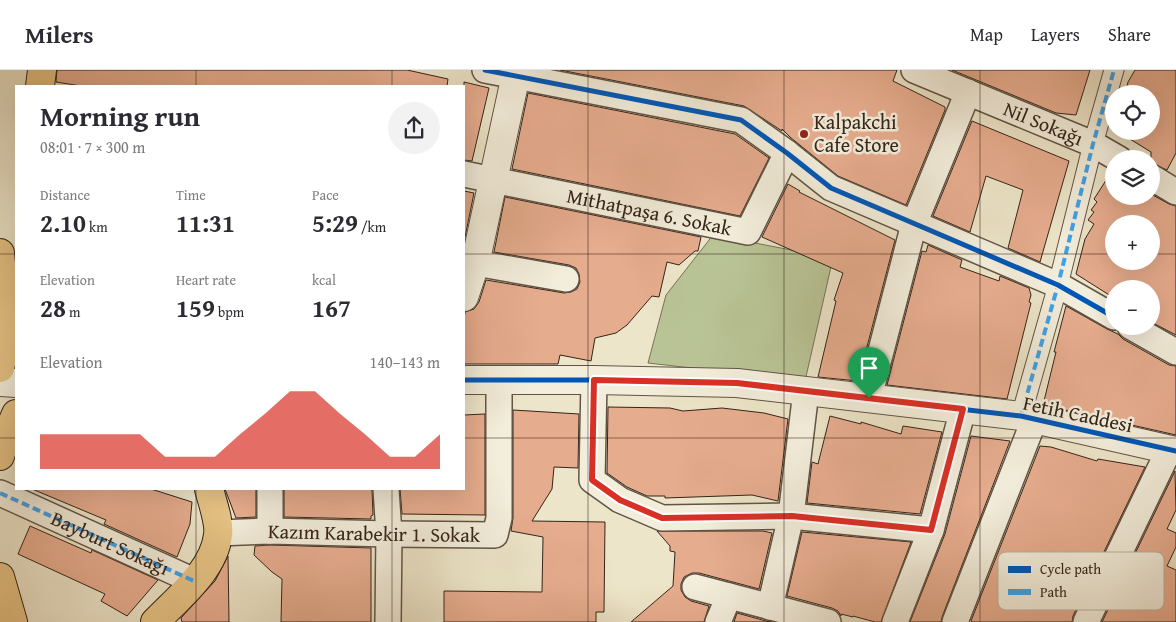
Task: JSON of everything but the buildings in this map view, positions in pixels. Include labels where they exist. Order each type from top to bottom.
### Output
[{"type":"main road","points":[[40,85],[42,70]]},
{"type":"main road","points":[[0,368],[4,343],[1,269]]},
{"type":"main road","points":[[0,456],[6,435],[15,416]]},
{"type":"main road","points":[[155,622],[194,580],[205,566],[213,551],[218,534],[209,490]]},
{"type":"main road","points":[[0,577],[13,622]]},
{"type":"street","points":[[485,70],[516,73],[741,120],[831,188],[1058,285],[1105,312]]},
{"type":"street","name":"Nil Sokağı","points":[[914,70],[1093,144],[1105,151]]},
{"type":"street","points":[[955,622],[1028,417],[1058,285],[1093,144],[1114,70]]},
{"type":"street","points":[[465,290],[469,263],[493,180],[516,73]]},
{"type":"street","points":[[869,398],[914,224],[968,92]]},
{"type":"street","name":"Mithatpaşa 6. Sokak","points":[[465,174],[748,232],[786,153]]},
{"type":"street","points":[[1160,182],[1176,192]]},
{"type":"street","points":[[469,263],[566,278]]},
{"type":"street","points":[[1146,335],[1176,352]]},
{"type":"street","name":"Kazım Karabekir 1. Sokak","points":[[218,534],[270,531],[495,534],[499,518],[499,379]]},
{"type":"street","name":"Fetih Caddesi","points":[[465,380],[737,383],[1028,417],[1173,451]]},
{"type":"street","points":[[594,380],[592,480],[620,500],[662,518],[792,516],[931,530]]},
{"type":"street","points":[[0,382],[15,383]]},
{"type":"street","points":[[770,607],[792,516],[806,391]]},
{"type":"street","points":[[895,622],[931,530],[963,409]]},
{"type":"street","points":[[1122,552],[1173,451]]},
{"type":"street","points":[[270,490],[270,531]]},
{"type":"street","points":[[386,490],[389,534],[388,622]]},
{"type":"street","name":"Bayburt Sokağı","points":[[0,493],[194,580]]},
{"type":"street","points":[[694,587],[828,622]]},
{"type":"street","points":[[718,622],[729,596]]},
{"type":"street","points":[[1086,622],[1092,610]]},
{"type":"green space","points":[[713,235],[833,258],[805,381],[648,363],[666,295]]},
{"type":"marked path","points":[[1021,416],[1058,285],[1093,144],[1114,70]]},
{"type":"marked path","points":[[0,493],[194,581]]},
{"type":"cycle path","points":[[485,70],[741,120],[831,188],[1058,285],[1105,312]]},
{"type":"cycle path","points":[[465,380],[737,383],[1021,416],[1176,451]]},
{"type":"place","name":"Kalpakchi Cafe Store","points":[[804,134]]},
{"type":"route","points":[[594,380],[737,383],[869,398],[963,409],[931,530],[792,516],[662,518],[620,500],[592,480],[594,380]]}]
